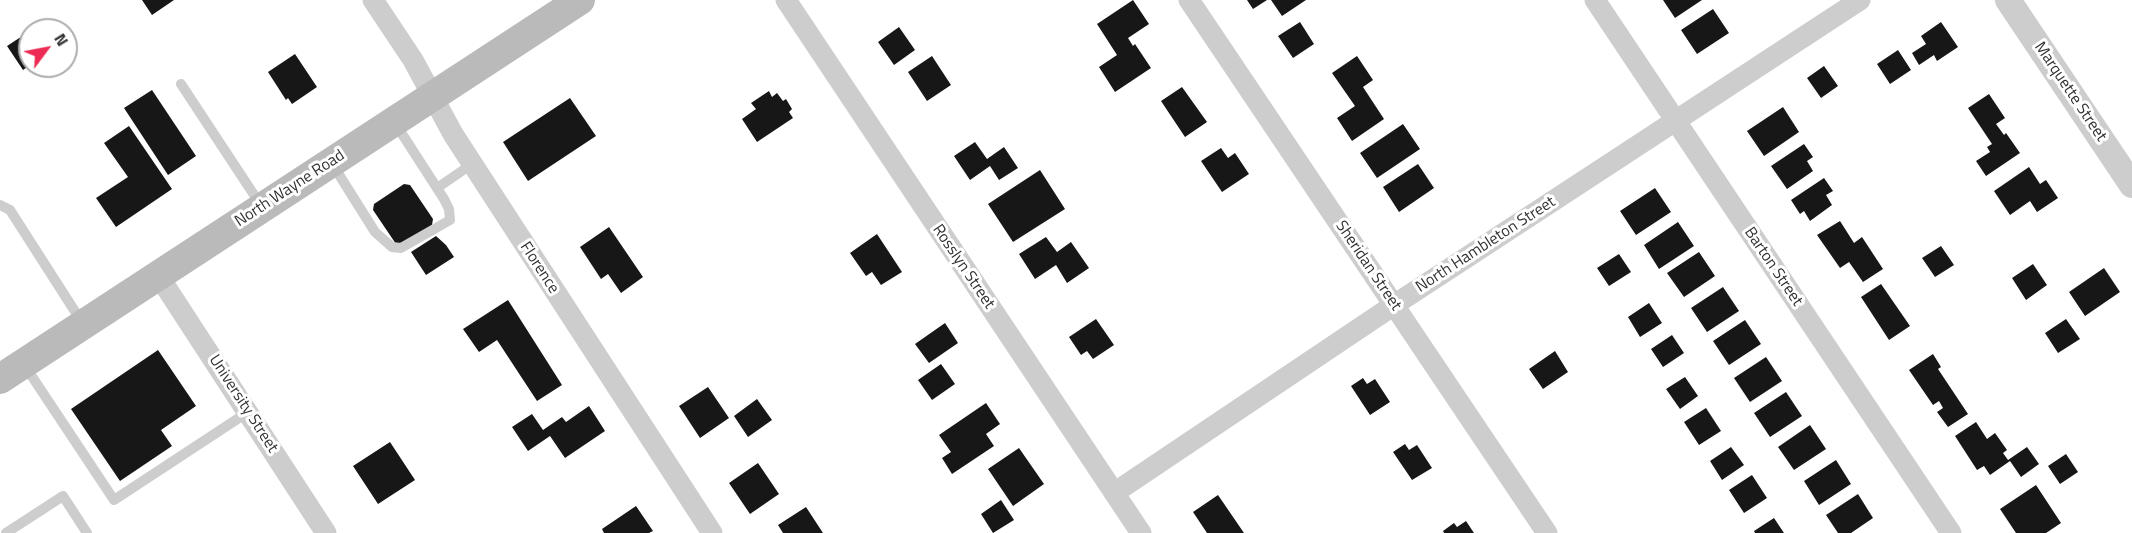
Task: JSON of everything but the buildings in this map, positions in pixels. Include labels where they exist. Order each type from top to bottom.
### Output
[{"type":"main road","name":"North Wayne Road","points":[[12,371],[580,0]]},
{"type":"street","name":"Florence","points":[[373,0],[412,59],[472,164],[712,533]]},
{"type":"street","name":"Rosslyn Street","points":[[786,0],[1141,533]]},
{"type":"street","name":"Sheridan Street","points":[[1189,0],[1547,533]]},
{"type":"street","name":"Barton Street","points":[[1595,0],[1951,533]]},
{"type":"street","name":"North Hambleton Street","points":[[1114,493],[1394,305],[1860,0]]},
{"type":"street","name":"Marquette Street","points":[[2008,0],[2132,185]]},
{"type":"street","name":"University Street","points":[[159,275],[326,533]]},
{"type":"lane","points":[[181,84],[263,207]]},
{"type":"lane","points":[[331,163],[375,231],[392,247],[401,248],[450,219],[449,209],[437,188],[394,121]]},
{"type":"lane","points":[[437,188],[472,164]]},
{"type":"lane","points":[[0,205],[10,210],[84,324]]},
{"type":"lane","points":[[12,371],[114,500],[248,412]]},
{"type":"lane","points":[[6,533],[63,496],[87,533]]}]
